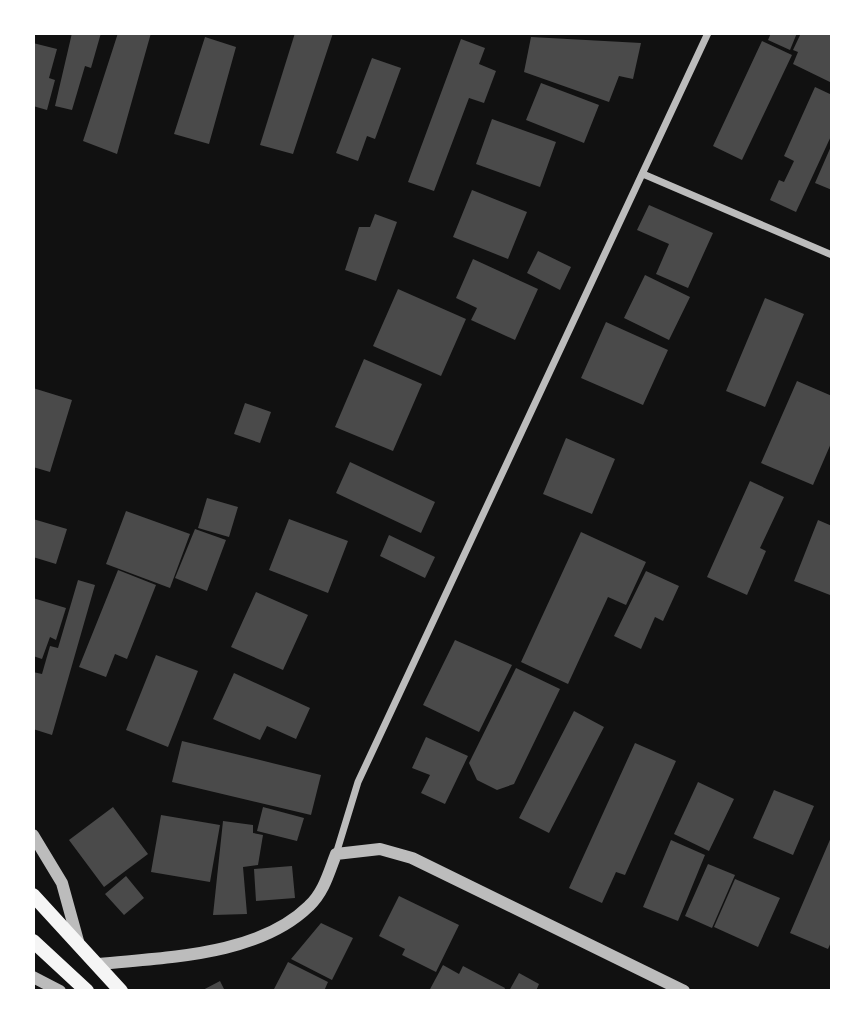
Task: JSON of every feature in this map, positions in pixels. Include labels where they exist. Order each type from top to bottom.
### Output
[{"type":"main road","points":[[33,895],[121,991]]},
{"type":"main road","points":[[33,941],[87,991]]},
{"type":"street","points":[[99,964],[218,948],[271,931],[310,906],[326,881],[358,782],[708,33]]},
{"type":"street","points":[[643,174],[832,255]]},
{"type":"street","points":[[33,835],[62,883],[78,941]]},
{"type":"street","points":[[336,854],[380,849],[412,858],[684,991]]},
{"type":"street","points":[[33,976],[60,991]]},
{"type":"building","points":[[72,33],[101,33],[91,68],[85,66],[72,110],[55,106]]},
{"type":"building","points":[[118,33],[151,33],[117,154],[83,141]]},
{"type":"building","points":[[295,33],[333,33],[293,154],[260,145]]},
{"type":"building","points":[[771,33],[797,33],[790,50],[768,40]]},
{"type":"building","points":[[801,33],[832,33],[832,83],[793,64],[798,52],[793,50]]},
{"type":"building","points":[[205,37],[236,47],[209,144],[174,134]]},
{"type":"building","points":[[531,37],[641,43],[633,79],[619,76],[609,102],[524,72]]},
{"type":"building","points":[[461,39],[485,48],[479,64],[496,71],[484,103],[469,98],[434,191],[408,182]]},
{"type":"building","points":[[762,41],[792,55],[742,160],[713,146]]},
{"type":"building","points":[[33,43],[57,49],[49,78],[55,80],[47,110],[33,106]]},
{"type":"building","points":[[372,58],[401,68],[375,139],[367,136],[358,161],[336,153]]},
{"type":"building","points":[[541,83],[599,105],[584,143],[526,120]]},
{"type":"building","points":[[815,87],[832,95],[832,134],[796,212],[770,200],[779,180],[784,182],[794,161],[784,156]]},
{"type":"building","points":[[492,119],[556,142],[540,187],[476,164]]},
{"type":"building","points":[[832,144],[832,190],[815,183]]},
{"type":"building","points":[[472,190],[527,212],[508,259],[453,237]]},
{"type":"building","points":[[649,205],[713,233],[688,288],[656,274],[669,244],[637,230]]},
{"type":"building","points":[[375,214],[397,222],[376,281],[345,270],[359,227],[370,227]]},
{"type":"building","points":[[538,251],[571,267],[560,290],[527,273]]},
{"type":"building","points":[[473,259],[538,289],[515,340],[471,320],[477,308],[456,298]]},
{"type":"building","points":[[645,275],[690,297],[669,340],[624,318]]},
{"type":"building","points":[[398,289],[466,319],[441,376],[373,346]]},
{"type":"building","points":[[765,298],[804,314],[765,407],[726,391]]},
{"type":"building","points":[[606,322],[668,350],[643,405],[581,378]]},
{"type":"building","points":[[364,359],[422,384],[393,451],[335,427]]},
{"type":"building","points":[[797,381],[832,396],[832,441],[813,485],[761,463]]},
{"type":"building","points":[[33,388],[72,400],[50,472],[33,467]]},
{"type":"building","points":[[245,403],[271,412],[260,443],[234,434]]},
{"type":"building","points":[[566,438],[615,459],[592,514],[543,494]]},
{"type":"building","points":[[350,462],[435,502],[421,533],[336,493]]},
{"type":"building","points":[[750,481],[784,497],[760,548],[766,551],[747,595],[707,577]]},
{"type":"building","points":[[207,498],[238,507],[229,537],[198,528]]},
{"type":"building","points":[[126,511],[190,534],[170,588],[106,564]]},
{"type":"building","points":[[33,519],[67,529],[56,564],[33,557]]},
{"type":"building","points":[[289,519],[348,541],[328,593],[269,570]]},
{"type":"building","points":[[818,520],[832,526],[830,595],[794,581]]},
{"type":"building","points":[[195,529],[226,540],[207,591],[175,578]]},
{"type":"building","points":[[581,532],[646,562],[626,605],[608,597],[568,684],[521,662]]},
{"type":"building","points":[[389,535],[435,557],[425,578],[380,556]]},
{"type":"building","points":[[118,570],[156,585],[127,659],[115,654],[106,677],[79,667]]},
{"type":"building","points":[[646,571],[679,586],[663,621],[655,617],[641,649],[614,636]]},
{"type":"building","points":[[78,580],[95,585],[52,735],[33,729],[33,672],[42,674],[50,646],[58,648]]},
{"type":"building","points":[[256,592],[308,615],[283,670],[231,647]]},
{"type":"building","points":[[33,598],[66,608],[56,640],[50,637],[42,659],[33,656]]},
{"type":"building","points":[[455,640],[512,665],[479,732],[423,705]]},
{"type":"building","points":[[156,655],[198,671],[168,747],[126,730]]},
{"type":"building","points":[[516,668],[560,689],[514,784],[497,790],[477,780],[469,763]]},
{"type":"building","points":[[234,673],[310,708],[296,739],[267,726],[260,740],[213,719]]},
{"type":"building","points":[[574,711],[604,727],[549,833],[519,818]]},
{"type":"building","points":[[426,737],[468,756],[445,804],[421,793],[430,775],[412,768]]},
{"type":"building","points":[[182,741],[321,775],[311,815],[172,782]]},
{"type":"building","points":[[635,743],[676,761],[625,875],[616,872],[602,903],[569,888]]},
{"type":"building","points":[[698,782],[734,799],[709,851],[674,834]]},
{"type":"building","points":[[774,790],[814,806],[793,855],[753,838]]},
{"type":"building","points":[[113,807],[148,854],[104,887],[69,840]]},
{"type":"building","points":[[263,807],[304,818],[297,841],[257,831]]},
{"type":"building","points":[[161,815],[220,825],[210,882],[151,872]]},
{"type":"building","points":[[223,821],[253,825],[253,833],[263,835],[258,865],[243,867],[247,914],[213,915]]},
{"type":"building","points":[[832,835],[832,940],[828,949],[790,933]]},
{"type":"building","points":[[671,840],[705,855],[678,921],[643,907]]},
{"type":"building","points":[[708,864],[735,875],[712,928],[685,916]]},
{"type":"building","points":[[292,866],[295,898],[256,901],[254,869]]},
{"type":"building","points":[[126,876],[144,898],[124,915],[105,894]]},
{"type":"building","points":[[735,879],[780,898],[758,947],[714,927]]},
{"type":"building","points":[[399,896],[459,925],[436,972],[402,955],[405,949],[379,936]]},
{"type":"building","points":[[321,923],[353,938],[332,980],[291,959]]},
{"type":"building","points":[[288,962],[328,982],[324,991],[273,991]]},
{"type":"building","points":[[443,965],[459,974],[463,966],[505,988],[504,991],[429,991]]},
{"type":"building","points":[[519,973],[539,984],[536,991],[509,991]]},
{"type":"building","points":[[220,981],[225,991],[201,991]]}]
